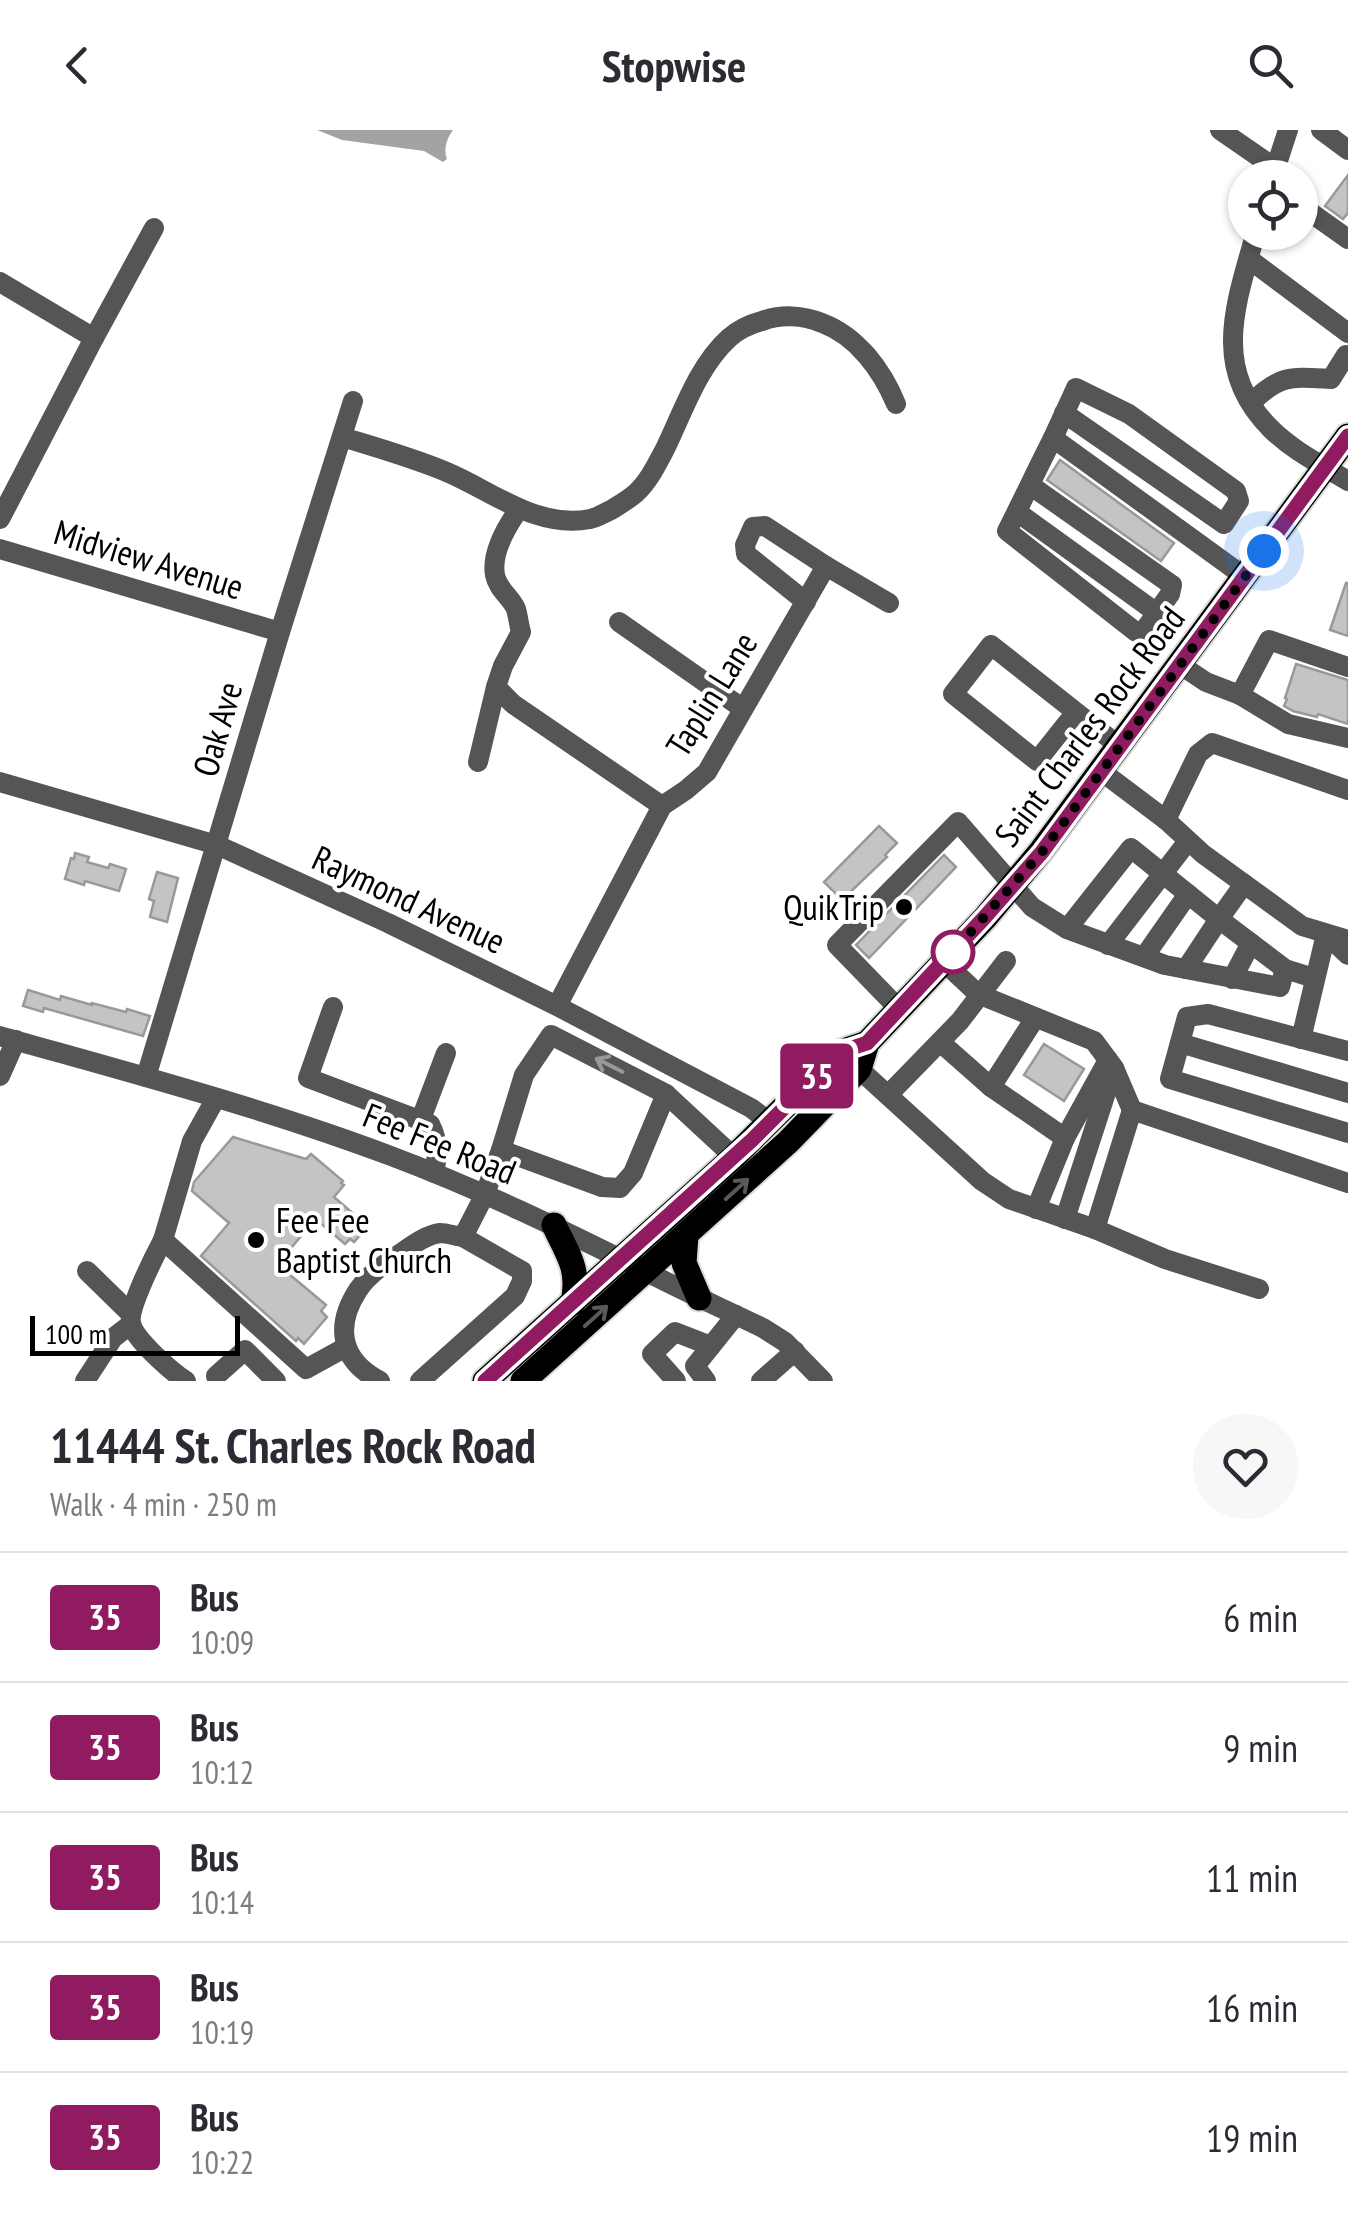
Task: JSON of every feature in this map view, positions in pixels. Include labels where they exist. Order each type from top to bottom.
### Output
[{"type":"main road","name":"Saint Charles Rock Road","points":[[523,1381],[788,1142],[859,1068],[867,1043],[1042,852],[1348,436]]},
{"type":"main road","name":"Saint Charles Rock Road","points":[[485,1381],[734,1157],[840,1052],[867,1043]]},
{"type":"main road","points":[[554,1224],[573,1261],[573,1303]]},
{"type":"main road","points":[[686,1235],[684,1262],[699,1298]]},
{"type":"street","points":[[1220,130],[1259,160]]},
{"type":"street","points":[[1278,160],[1288,130]]},
{"type":"street","points":[[1321,130],[1348,150]]},
{"type":"street","points":[[1318,217],[1348,238]]},
{"type":"street","points":[[0,519],[154,228]]},
{"type":"street","points":[[1251,250],[1236,308],[1233,363],[1251,403],[1269,428],[1348,481]]},
{"type":"street","points":[[1249,259],[1347,344],[1330,380],[1302,376],[1286,379],[1264,390],[1251,403]]},
{"type":"street","points":[[0,282],[94,338]]},
{"type":"street","points":[[342,437],[417,460],[537,516],[557,521],[593,519],[625,502],[656,467],[703,370],[720,348],[740,330],[774,317],[817,321],[852,340],[890,387],[896,404]]},
{"type":"street","points":[[1030,485],[1172,585],[1170,594],[1143,632],[1136,632],[1007,531],[1076,388],[1130,414],[1236,492],[1240,501],[1224,524],[1064,413]]},
{"type":"street","name":"Oak Ave","points":[[146,1076],[352,401]]},
{"type":"street","points":[[1053,438],[1245,577]]},
{"type":"street","points":[[478,762],[496,687],[521,632],[515,605],[503,594],[495,574],[498,548],[520,508]]},
{"type":"street","points":[[806,602],[746,554],[744,545],[753,527],[765,526],[889,603]]},
{"type":"street","name":"Midview Avenue","points":[[0,549],[280,632]]},
{"type":"street","name":"Taplin Lane","points":[[557,1006],[662,806],[707,772],[826,566]]},
{"type":"street","points":[[618,622],[742,708]]},
{"type":"street","points":[[1240,695],[1268,640],[1348,666]]},
{"type":"street","points":[[1076,712],[1038,761],[953,694],[991,645],[1076,712],[1119,746]]},
{"type":"street","points":[[1180,664],[1206,682],[1240,695],[1288,724],[1348,738]]},
{"type":"street","points":[[496,687],[514,704],[662,806]]},
{"type":"street","points":[[1166,820],[1198,754],[1212,743],[1348,790]]},
{"type":"street","points":[[1101,771],[1302,926],[1348,940]]},
{"type":"street","name":"Raymond Avenue","points":[[0,782],[217,846],[388,923],[557,1006],[771,1122]]},
{"type":"street","points":[[900,1009],[837,945],[958,822],[1032,907],[1067,929],[1144,957],[1232,979],[1280,986],[1286,969]]},
{"type":"street","points":[[1108,945],[1188,841]]},
{"type":"street","points":[[1067,929],[1131,848],[1286,969],[1314,978]]},
{"type":"street","points":[[1186,969],[1244,884]]},
{"type":"street","points":[[1144,957],[1188,894]]},
{"type":"street","points":[[1326,934],[1348,955]]},
{"type":"street","points":[[1301,1038],[1326,934]]},
{"type":"street","points":[[1232,979],[1251,943]]},
{"type":"street","points":[[888,1095],[960,1021],[1006,961]]},
{"type":"street","points":[[944,962],[978,994],[1094,1041],[1111,1064],[1132,1110],[1094,1229]]},
{"type":"street","points":[[333,1007],[308,1078],[430,1124],[438,1151],[434,1173]]},
{"type":"street","points":[[1348,1051],[1208,1014],[1187,1017],[1170,1080],[1348,1134]]},
{"type":"street","points":[[991,1087],[1036,1018]]},
{"type":"street","points":[[463,1237],[485,1194],[524,1076],[551,1036],[666,1094],[734,1157]]},
{"type":"street","points":[[0,1076],[8,1038]]},
{"type":"street","name":"Fee Fee Road","points":[[8,1038],[328,1133],[485,1194],[736,1314],[785,1342],[824,1381]]},
{"type":"street","points":[[940,1042],[991,1087],[1064,1138]]},
{"type":"street","points":[[1180,1042],[1348,1092]]},
{"type":"street","points":[[421,1119],[446,1053]]},
{"type":"street","points":[[1036,1209],[1064,1138],[1111,1064]]},
{"type":"street","points":[[1065,1219],[1111,1064]]},
{"type":"street","points":[[859,1068],[982,1181],[1009,1199],[1165,1259],[1259,1289]]},
{"type":"street","points":[[501,1150],[602,1187],[620,1188],[633,1173],[666,1094]]},
{"type":"street","points":[[85,1381],[113,1338],[131,1320],[162,1240],[192,1141],[216,1098]]},
{"type":"street","points":[[1132,1110],[1348,1182]]},
{"type":"street","points":[[380,1381],[354,1363],[346,1347],[344,1333],[349,1308],[358,1290],[375,1270],[420,1240],[440,1234],[463,1237],[522,1271],[522,1280],[515,1296],[420,1381]]},
{"type":"street","points":[[162,1240],[306,1369]]},
{"type":"street","points":[[87,1271],[131,1320],[142,1342],[186,1381]]},
{"type":"street","points":[[710,1346],[675,1332],[652,1354],[676,1381],[700,1374],[710,1346],[736,1314]]},
{"type":"street","points":[[216,1379],[245,1350],[276,1381],[346,1347]]},
{"type":"street","points":[[761,1381],[794,1351]]},
{"type":"shaded area","points":[[317,130],[453,130],[443,162],[424,151],[342,140]]},
{"type":"building","points":[[1348,175],[1348,213],[1343,219],[1325,206]]},
{"type":"building","points":[[1060,460],[1174,543],[1161,561],[1047,480]]},
{"type":"building","points":[[1348,583],[1348,636],[1330,630]]},
{"type":"building","points":[[1296,664],[1348,680],[1348,724],[1284,706]]},
{"type":"building","points":[[879,826],[897,843],[842,900],[824,882]]},
{"type":"building","points":[[75,853],[89,857],[87,862],[126,869],[119,891],[65,879]]},
{"type":"building","name":"QuikTrip","points":[[944,855],[956,867],[869,958],[856,945]]},
{"type":"building","points":[[157,872],[178,878],[167,922],[150,917],[154,901],[149,899]]},
{"type":"building","points":[[28,990],[60,1000],[61,996],[150,1016],[143,1036],[44,1008],[43,1012],[23,1006]]},
{"type":"building","points":[[1044,1044],[1084,1069],[1064,1101],[1024,1075]]},
{"type":"building","name":"Fee Fee Baptist Church","points":[[233,1137],[306,1159],[311,1154],[343,1181],[334,1197],[364,1223],[359,1229],[363,1232],[354,1242],[350,1239],[345,1244],[318,1221],[312,1223],[287,1253],[294,1261],[289,1274],[326,1305],[321,1311],[327,1317],[304,1344],[201,1256],[229,1223],[192,1191],[194,1182]]},
{"type":"bus line","name":"35","points":[[485,1381],[752,1140],[840,1052],[867,1043],[984,918],[1042,852],[1348,436]]},
{"type":"place","name":"QuikTrip","points":[[904,907]]},
{"type":"place","name":"Fee Fee Baptist Church","points":[[256,1240]]},
{"type":"route","points":[[953,952],[944,962],[1042,852],[1264,551]]}]
